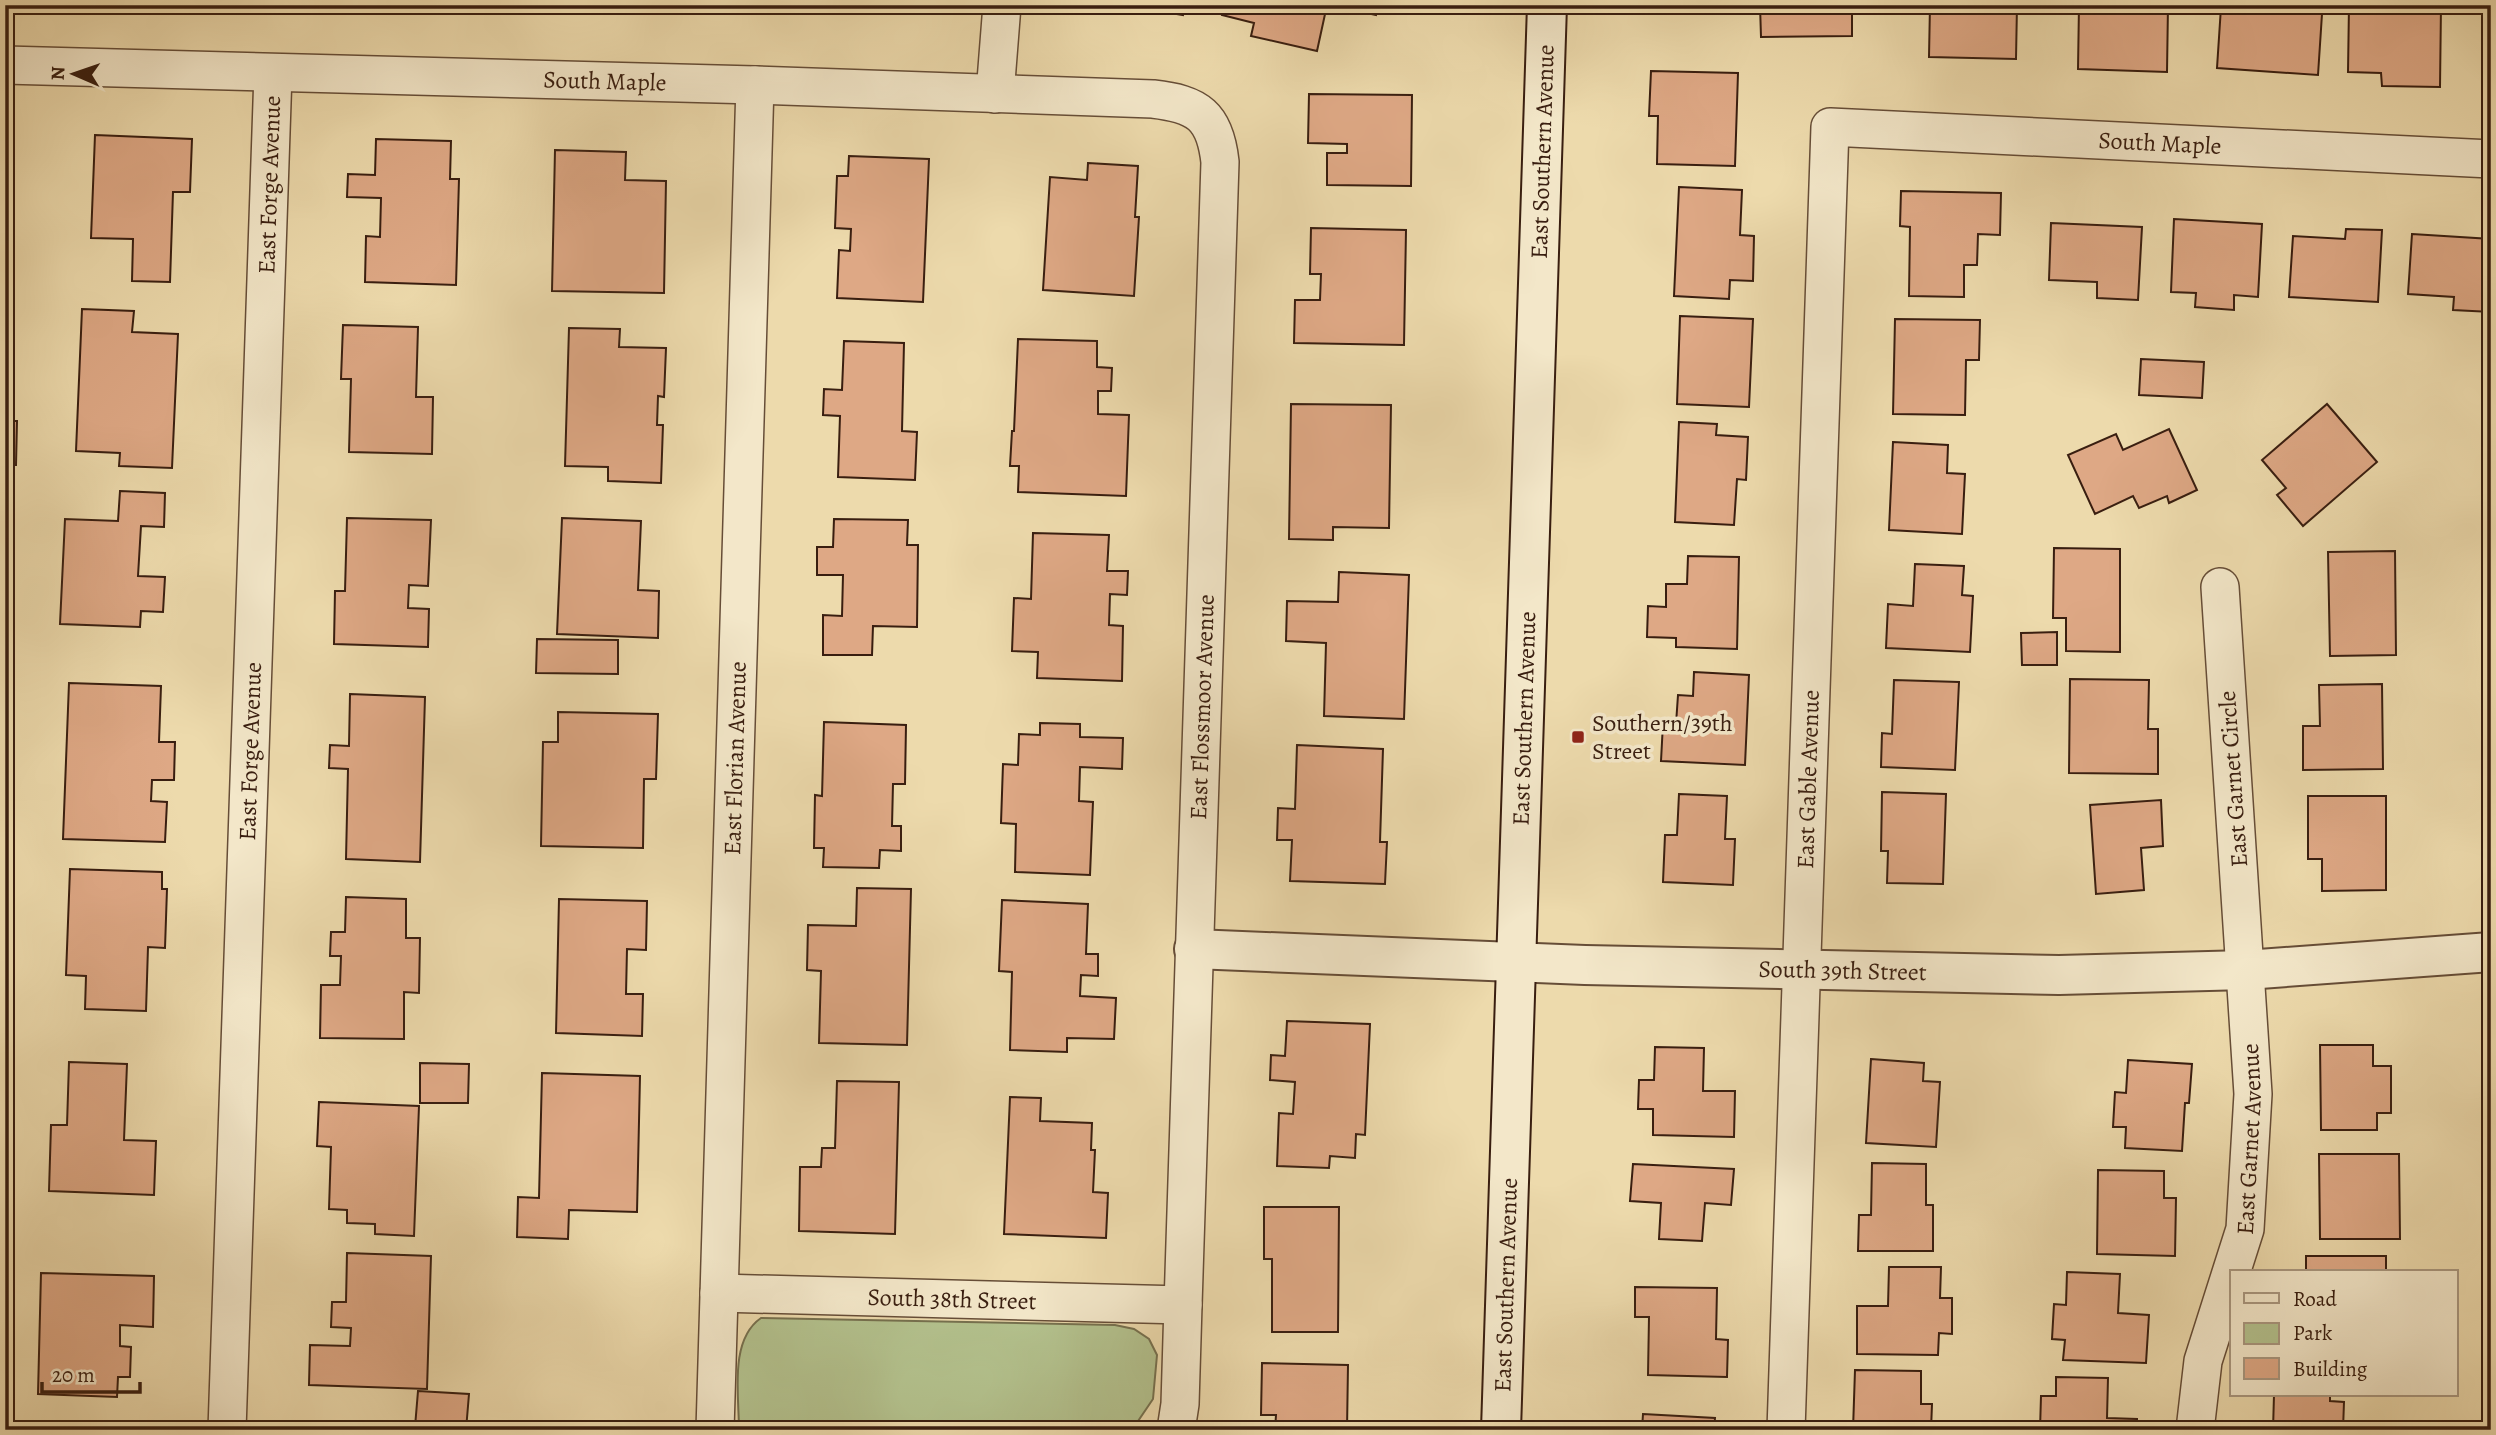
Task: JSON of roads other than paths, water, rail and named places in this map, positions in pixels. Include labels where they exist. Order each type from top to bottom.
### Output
[{"type":"main road","name":"East Southern Avenue","points":[[1501,1430],[1547,5]]},
{"type":"main road","name":"South 39th Street","points":[[1194,949],[1517,963],[2059,975],[2246,970],[2491,952]]},
{"type":"street","points":[[995,94],[1002,5]]},
{"type":"street","name":"South Maple","points":[[5,65],[995,94],[1168,101],[1186,105],[1201,113]]},
{"type":"street","name":"East Forge Avenue","points":[[227,1430],[272,74]]},
{"type":"street","name":"East Florian Avenue","points":[[715,1430],[755,85]]},
{"type":"street","name":"East Flossmoor Avenue","points":[[1176,1430],[1180,1404],[1220,162],[1212,126],[1201,113]]},
{"type":"street","name":"South Maple","points":[[1830,127],[2491,159]]},
{"type":"street","name":"East Gable Avenue","points":[[1786,1430],[1830,127]]},
{"type":"street","name":"East Garnet Circle","points":[[2220,587],[2246,970]]},
{"type":"street","name":"East Garnet Avenue","points":[[2232,1270],[2245,1229],[2253,1094],[2246,970]]},
{"type":"street","name":"East Garnet Avenue","points":[[2194,1430],[2203,1361],[2230,1276]]},
{"type":"street","name":"South 38th Street","points":[[719,1293],[1183,1306]]},
{"type":"place","name":"Southern/39th Street","points":[[1578,737]]}]
